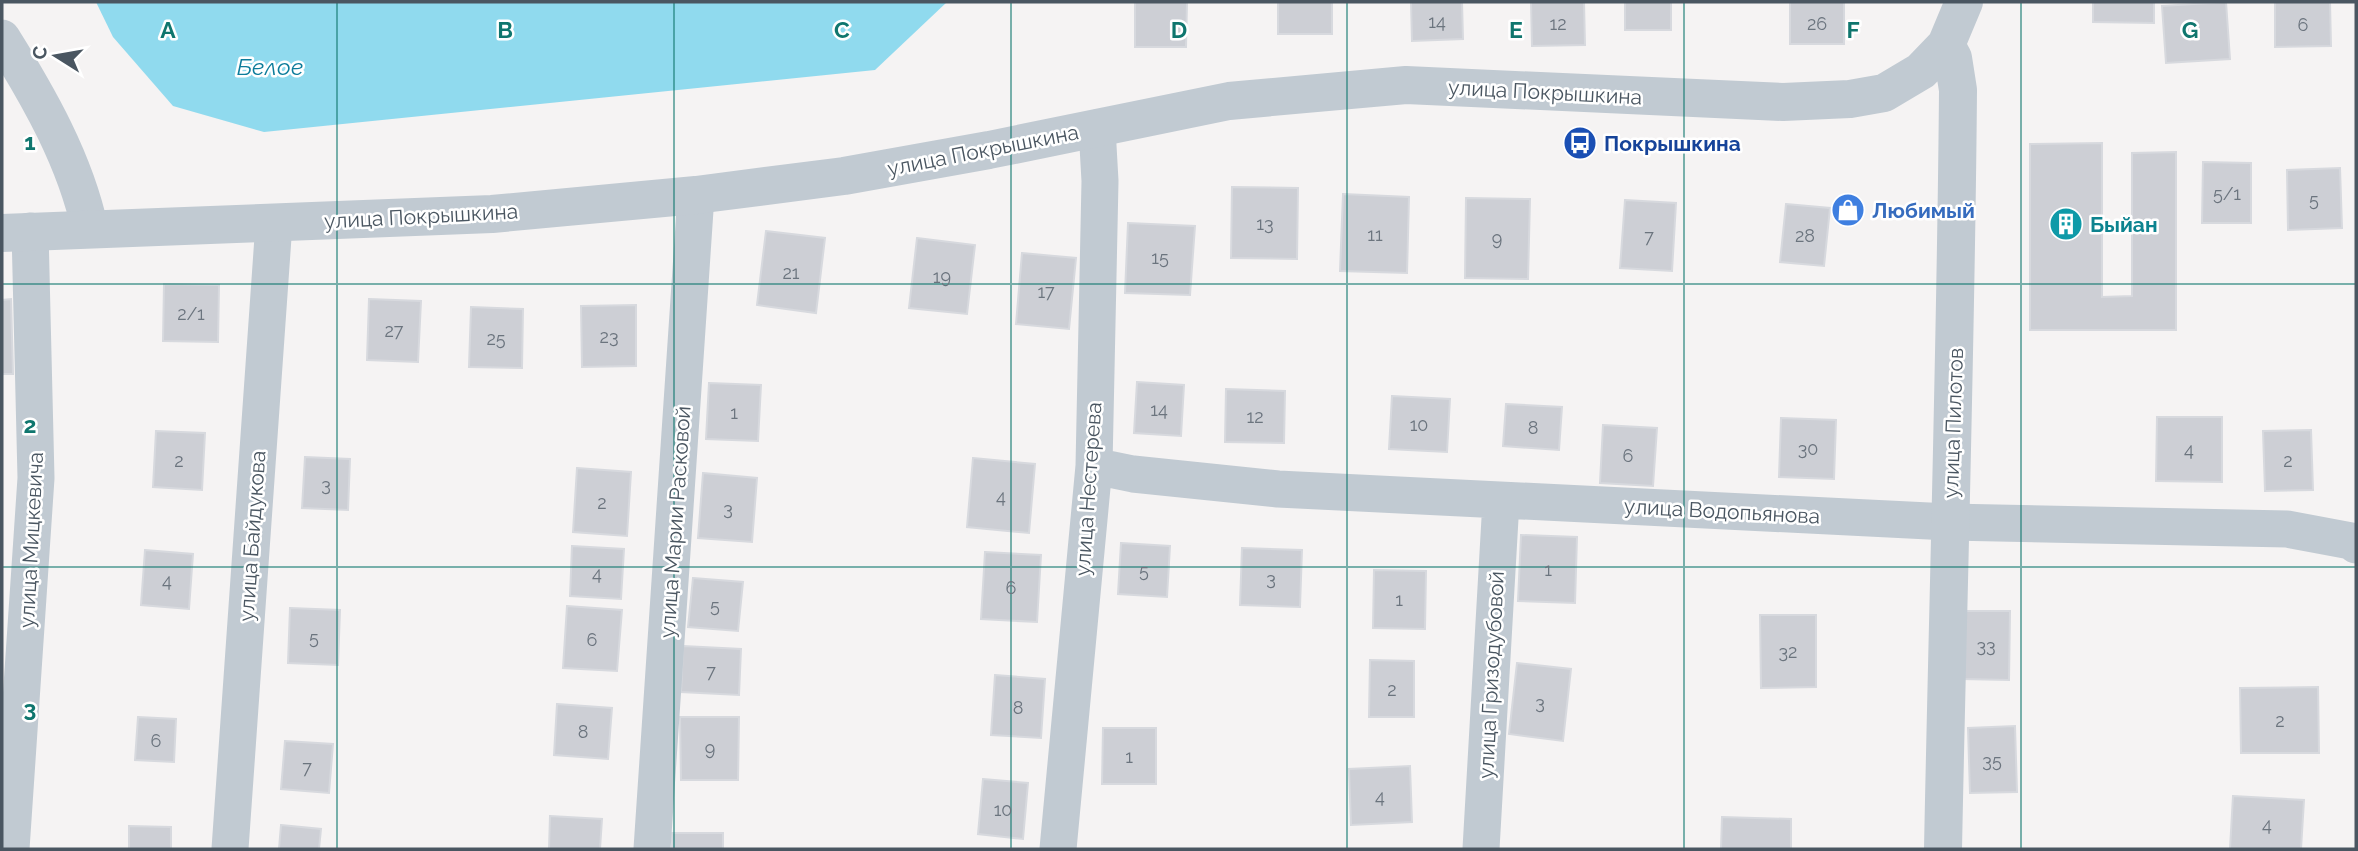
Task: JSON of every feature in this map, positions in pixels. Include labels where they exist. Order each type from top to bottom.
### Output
[{"type":"street","points":[[1946,44],[1964,2]]},
{"type":"street","points":[[2,38],[21,68],[71,163],[83,196],[90,229]]},
{"type":"street","name":"улица Покрышкина","points":[[16,232],[492,214],[696,195],[844,176],[989,150],[1229,101],[1406,85],[1771,102],[1850,99],[1884,93],[1921,71],[1946,44]]},
{"type":"street","name":"улица Пилотов","points":[[1943,849],[1949,522],[1956,328],[1958,90],[1953,58],[1946,44]]},
{"type":"street","name":"улица Нестерева","points":[[1058,849],[1094,466],[1100,181],[1097,128]]},
{"type":"street","name":"улица Марии Расковой","points":[[652,849],[696,195]]},
{"type":"street","name":"улица Байдукова","points":[[230,849],[274,223]]},
{"type":"street","name":"улица Мицкевича","points":[[11,849],[36,478],[16,232]]},
{"type":"street","name":"улица Водопьянова","points":[[1094,466],[1133,474],[1278,489],[1949,522],[2287,529],[2353,543]]},
{"type":"street","name":"улица Гризодубовой","points":[[1481,849],[1501,501]]},
{"type":"water","name":"Белое","points":[[96,2],[947,2],[875,70],[264,132],[173,106],[113,37]]},
{"type":"building","points":[[1135,2],[1187,2],[1186,47],[1135,47]]},
{"type":"building","points":[[1278,2],[1332,2],[1332,34],[1278,34]]},
{"type":"building","points":[[1411,2],[1462,2],[1463,39],[1412,41]]},
{"type":"building","points":[[1531,2],[1584,2],[1585,45],[1532,46]]},
{"type":"building","points":[[1625,2],[1671,2],[1671,30],[1625,30]]},
{"type":"building","points":[[1790,2],[1844,2],[1844,44],[1790,44]]},
{"type":"building","points":[[2093,2],[2154,2],[2154,23],[2093,22]]},
{"type":"building","points":[[2226,2],[2230,59],[2166,63],[2162,6]]},
{"type":"building","points":[[2275,2],[2330,2],[2331,46],[2275,47]]},
{"type":"building","name":"Быйан","points":[[2102,143],[2102,297],[2132,296],[2132,153],[2176,152],[2176,330],[2030,330],[2030,144]]},
{"type":"building","points":[[2203,162],[2251,163],[2251,223],[2202,223]]},
{"type":"building","points":[[2340,168],[2342,228],[2288,230],[2287,170]]},
{"type":"building","points":[[1232,187],[1298,188],[1297,259],[1231,258]]},
{"type":"building","points":[[1343,194],[1409,197],[1407,273],[1340,271]]},
{"type":"building","points":[[1466,198],[1530,199],[1528,279],[1465,278]]},
{"type":"building","points":[[1625,200],[1676,203],[1672,271],[1620,268]]},
{"type":"building","points":[[1786,204],[1830,208],[1824,266],[1780,262]]},
{"type":"building","points":[[1128,223],[1195,226],[1190,295],[1125,293]]},
{"type":"building","points":[[766,231],[825,238],[816,313],[757,305]]},
{"type":"building","points":[[917,238],[975,245],[967,314],[909,308]]},
{"type":"building","points":[[1022,253],[1076,258],[1069,329],[1016,324]]},
{"type":"building","points":[[164,284],[219,285],[218,342],[163,341]]},
{"type":"building","points":[[11,299],[13,374],[2,374],[2,300]]},
{"type":"building","points":[[369,299],[421,301],[418,362],[367,360]]},
{"type":"building","points":[[636,305],[636,366],[582,367],[581,306]]},
{"type":"building","points":[[471,307],[523,309],[522,368],[469,367]]},
{"type":"building","points":[[1137,382],[1184,385],[1181,436],[1134,433]]},
{"type":"building","points":[[709,383],[761,385],[758,441],[706,439]]},
{"type":"building","points":[[1226,389],[1285,391],[1284,443],[1225,442]]},
{"type":"building","points":[[1392,396],[1450,399],[1447,452],[1389,449]]},
{"type":"building","points":[[1506,404],[1562,407],[1559,450],[1503,446]]},
{"type":"building","points":[[2157,417],[2222,417],[2222,482],[2156,481]]},
{"type":"building","points":[[1781,418],[1836,420],[1834,479],[1779,477]]},
{"type":"building","points":[[1603,425],[1657,428],[1653,486],[1600,483]]},
{"type":"building","points":[[2311,430],[2313,490],[2265,491],[2263,431]]},
{"type":"building","points":[[156,431],[205,433],[202,490],[153,487]]},
{"type":"building","points":[[305,457],[350,459],[348,510],[302,508]]},
{"type":"building","points":[[973,458],[1035,464],[1029,533],[967,527]]},
{"type":"building","points":[[577,468],[631,472],[627,536],[573,532]]},
{"type":"building","points":[[703,473],[757,478],[752,542],[698,538]]},
{"type":"building","points":[[1521,535],[1577,537],[1575,603],[1518,601]]},
{"type":"building","points":[[1121,543],[1170,546],[1167,597],[1118,594]]},
{"type":"building","points":[[572,546],[624,549],[621,599],[570,596]]},
{"type":"building","points":[[1242,548],[1302,550],[1300,607],[1240,605]]},
{"type":"building","points":[[145,550],[193,554],[189,609],[141,605]]},
{"type":"building","points":[[985,552],[1041,555],[1037,622],[981,619]]},
{"type":"building","points":[[1374,570],[1426,571],[1425,629],[1373,628]]},
{"type":"building","points":[[693,578],[743,582],[738,631],[688,627]]},
{"type":"building","points":[[567,606],[622,610],[617,671],[563,668]]},
{"type":"building","points":[[290,608],[340,610],[338,665],[288,663]]},
{"type":"building","points":[[1963,611],[2010,611],[2009,680],[1962,679]]},
{"type":"building","points":[[1760,615],[1816,615],[1816,687],[1761,688]]},
{"type":"building","points":[[683,646],[741,649],[739,695],[681,692]]},
{"type":"building","points":[[1370,660],[1414,661],[1414,717],[1369,717]]},
{"type":"building","points":[[1517,663],[1571,669],[1563,741],[1509,734]]},
{"type":"building","points":[[995,675],[1045,679],[1041,738],[991,735]]},
{"type":"building","points":[[2318,687],[2319,753],[2241,753],[2240,688]]},
{"type":"building","points":[[557,704],[612,708],[608,759],[554,755]]},
{"type":"building","points":[[138,717],[176,719],[174,762],[135,760]]},
{"type":"building","points":[[680,717],[739,717],[738,780],[681,780]]},
{"type":"building","points":[[2015,726],[2017,792],[1970,793],[1968,728]]},
{"type":"building","points":[[1103,728],[1156,728],[1156,784],[1102,784]]},
{"type":"building","points":[[285,741],[333,744],[329,793],[281,789]]},
{"type":"building","points":[[1410,766],[1412,822],[1351,825],[1349,769]]},
{"type":"building","points":[[983,779],[1028,783],[1023,839],[978,834]]},
{"type":"building","points":[[2233,796],[2304,800],[2301,849],[2230,849]]},
{"type":"building","points":[[550,816],[602,819],[600,849],[549,849]]},
{"type":"building","points":[[1722,817],[1791,819],[1791,849],[1721,849]]},
{"type":"building","points":[[281,825],[321,829],[319,849],[279,849]]},
{"type":"building","points":[[129,826],[171,827],[171,849],[129,849]]},
{"type":"building","points":[[672,833],[723,833],[723,849],[672,849]]},
{"type":"place","name":"Покрышкина","points":[[1580,143]]},
{"type":"place","name":"Любимый","points":[[1848,210]]},
{"type":"place","name":"Быйан","points":[[2066,224]]}]
